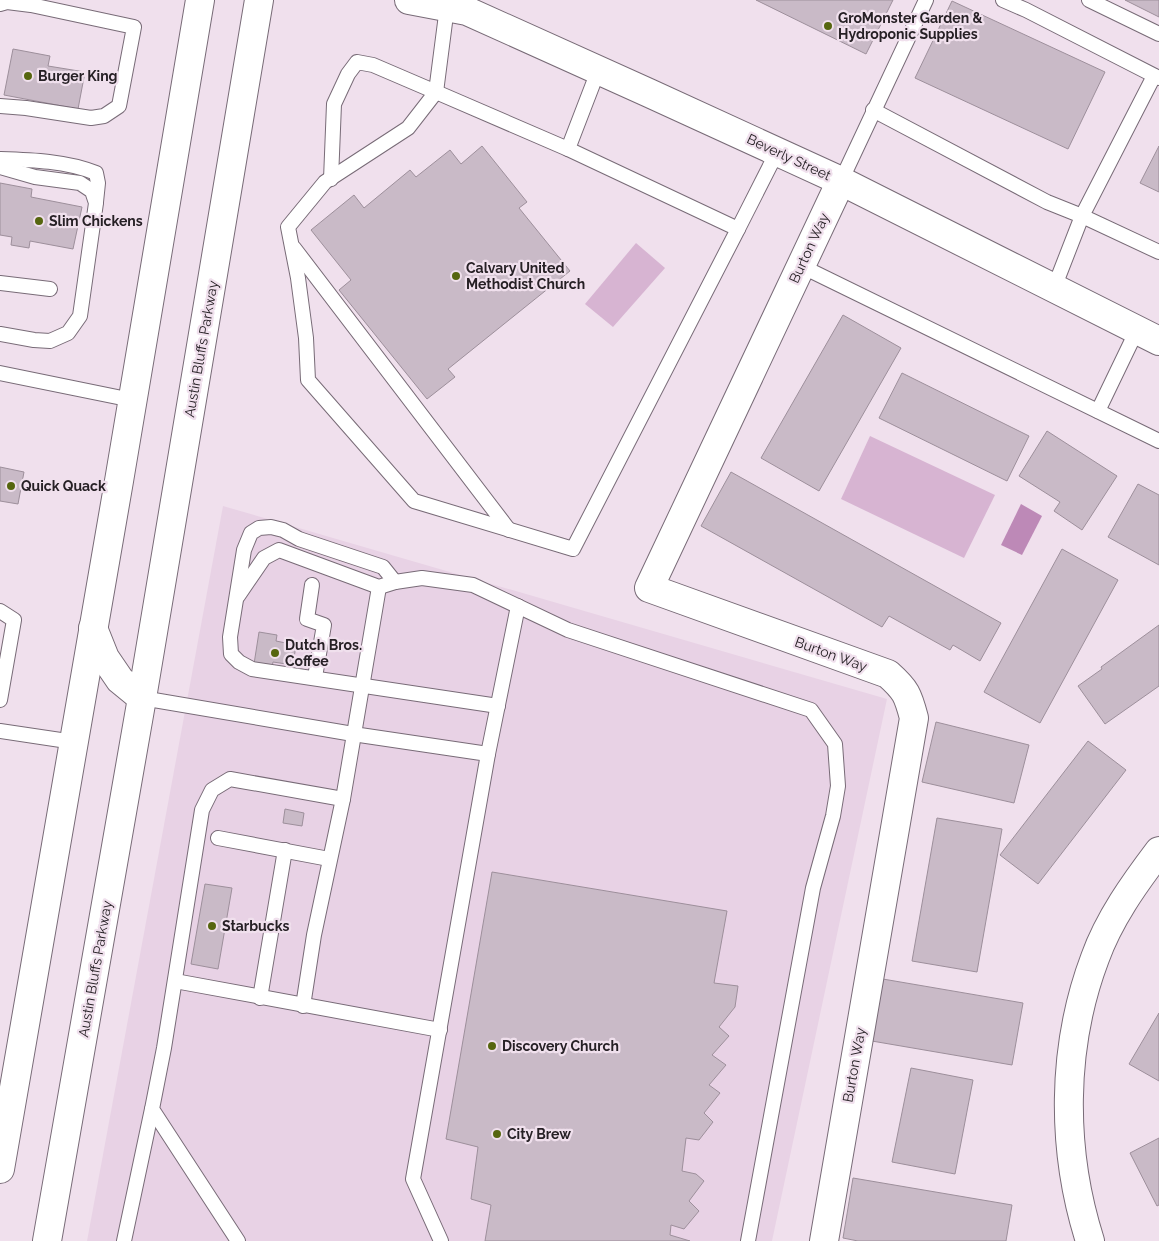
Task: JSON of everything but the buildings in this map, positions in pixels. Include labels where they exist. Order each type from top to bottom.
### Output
[{"type":"main road","points":[[0,1169],[200,0]]},
{"type":"main road","name":"Austin Bluffs Parkway","points":[[47,1241],[142,698],[259,0]]},
{"type":"main road","name":"Beverly Street","points":[[409,0],[467,11],[841,181],[1148,335]]},
{"type":"main road","name":"Burton Way","points":[[824,1241],[914,718],[910,700],[903,687],[888,674],[649,588],[841,181]]},
{"type":"main road","points":[[94,628],[105,658],[120,680],[142,698]]},
{"type":"main road","points":[[1090,1241],[1075,1180],[1068,1123],[1070,1060],[1080,1005],[1095,957],[1114,918],[1137,881],[1159,851]]},
{"type":"lane","points":[[841,181],[926,0]]},
{"type":"lane","points":[[1003,0],[1156,77],[1082,216],[1054,288]]},
{"type":"lane","points":[[1089,0],[1159,34]]},
{"type":"lane","points":[[0,4],[7,2],[32,2],[134,27],[119,106],[104,116],[91,118],[26,108],[3,111]]},
{"type":"lane","points":[[448,7],[436,92],[408,128],[325,182],[288,227],[306,338],[308,380],[414,501],[573,549],[777,152]]},
{"type":"lane","points":[[331,179],[334,104],[348,74],[357,62],[373,65],[568,149],[738,229]]},
{"type":"lane","points":[[568,149],[598,71]]},
{"type":"lane","points":[[873,110],[1046,202],[1082,216],[1159,252]]},
{"type":"lane","points":[[0,159],[34,160],[84,168],[96,173],[98,183],[80,316],[68,333],[50,340],[34,340],[0,334]]},
{"type":"lane","points":[[0,167],[35,177],[80,183],[92,191],[96,202]]},
{"type":"lane","points":[[292,244],[509,530]]},
{"type":"lane","points":[[801,266],[1159,441]]},
{"type":"lane","points":[[0,283],[50,290]]},
{"type":"lane","points":[[1098,411],[1148,335]]},
{"type":"lane","points":[[0,373],[132,400]]},
{"type":"lane","points":[[395,582],[383,567],[299,539],[283,530],[259,528],[251,533],[244,550],[230,637],[231,654],[252,669],[498,706]]},
{"type":"lane","points":[[238,596],[264,558],[279,550],[379,587],[395,582],[422,578],[473,585],[568,630],[811,710],[835,744],[838,786],[833,816],[813,888],[748,1241]]},
{"type":"lane","points":[[312,585],[307,619],[324,625],[315,677]]},
{"type":"lane","points":[[303,1006],[314,935],[343,799],[379,587]]},
{"type":"lane","points":[[441,1241],[413,1179],[488,754],[518,606]]},
{"type":"lane","points":[[0,610],[14,620],[0,700]]},
{"type":"lane","points":[[142,698],[353,734],[488,754]]},
{"type":"lane","points":[[0,731],[74,742]]},
{"type":"lane","points":[[124,1241],[152,1109],[175,981],[202,810],[212,790],[230,779],[343,799]]},
{"type":"lane","points":[[218,838],[329,859]]},
{"type":"lane","points":[[260,998],[285,850]]},
{"type":"lane","points":[[175,981],[440,1030]]},
{"type":"lane","points":[[152,1109],[238,1241]]},
{"type":"shaded area","points":[[636,243],[665,268],[613,327],[585,304]]},
{"type":"shaded area","points":[[870,436],[995,495],[964,558],[841,499]]},
{"type":"shaded area","points":[[1021,504],[1042,516],[1022,555],[1001,545]]},
{"type":"shaded area","points":[[223,506],[887,699],[772,1241],[87,1241]]},
{"type":"place","name":"GroMonster Garden & Hydroponic Supplies","points":[[828,26]]},
{"type":"place","name":"Burger King","points":[[28,76]]},
{"type":"place","name":"Slim Chickens","points":[[39,221]]},
{"type":"place","name":"Calvary United Methodist Church","points":[[456,276]]},
{"type":"place","name":"Quick Quack","points":[[11,486]]},
{"type":"place","name":"Dutch Bros. Coffee","points":[[275,653]]},
{"type":"place","name":"Starbucks","points":[[212,926]]},
{"type":"place","name":"Discovery Church","points":[[492,1046]]},
{"type":"place","name":"City Brew","points":[[497,1134]]}]
